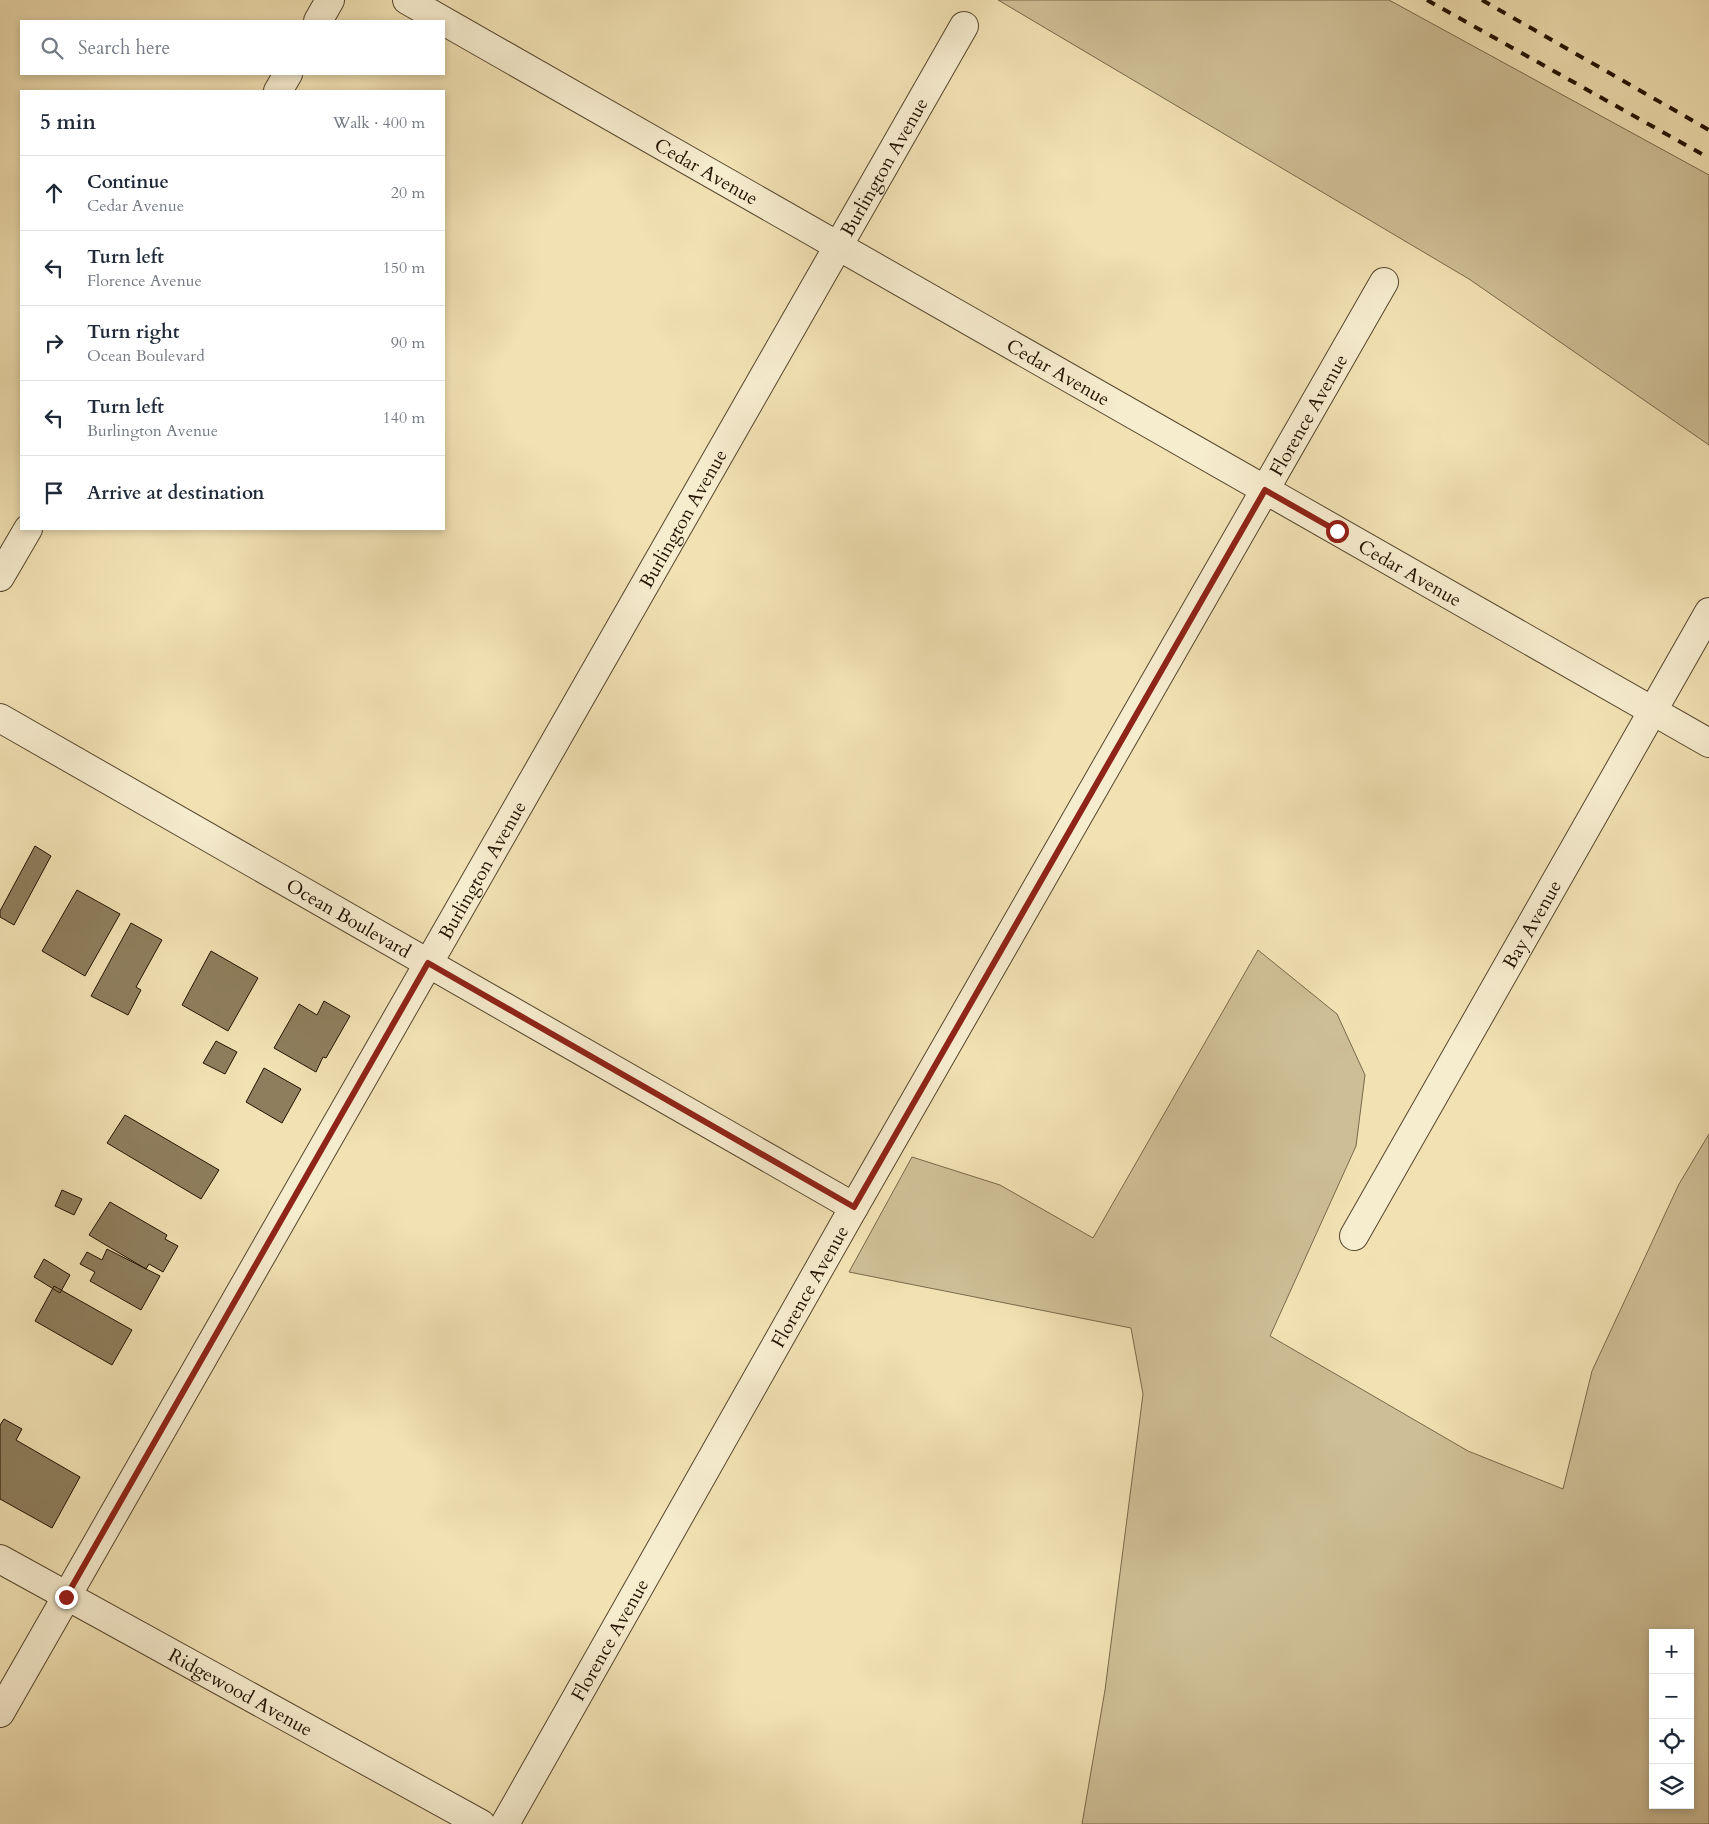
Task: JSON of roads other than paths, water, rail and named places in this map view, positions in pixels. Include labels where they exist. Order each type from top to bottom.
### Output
[{"type":"street","points":[[319,20],[330,0]]},
{"type":"street","name":"Cedar Avenue","points":[[407,0],[442,20]]},
{"type":"street","name":"Cedar Avenue","points":[[445,22],[1709,743]]},
{"type":"street","name":"Burlington Avenue","points":[[0,1713],[964,26]]},
{"type":"street","points":[[279,90],[287,75]]},
{"type":"street","name":"Florence Avenue","points":[[505,1824],[854,1207],[1384,282]]},
{"type":"street","points":[[0,577],[27,530]]},
{"type":"street","name":"Bay Avenue","points":[[1354,1236],[1709,612]]},
{"type":"street","name":"Ocean Boulevard","points":[[0,718],[854,1207]]},
{"type":"street","name":"Ridgewood Avenue","points":[[0,1559],[481,1824]]},
{"type":"railway","points":[[1427,0],[1709,158]]},
{"type":"railway","points":[[1482,0],[1709,130]]}]
